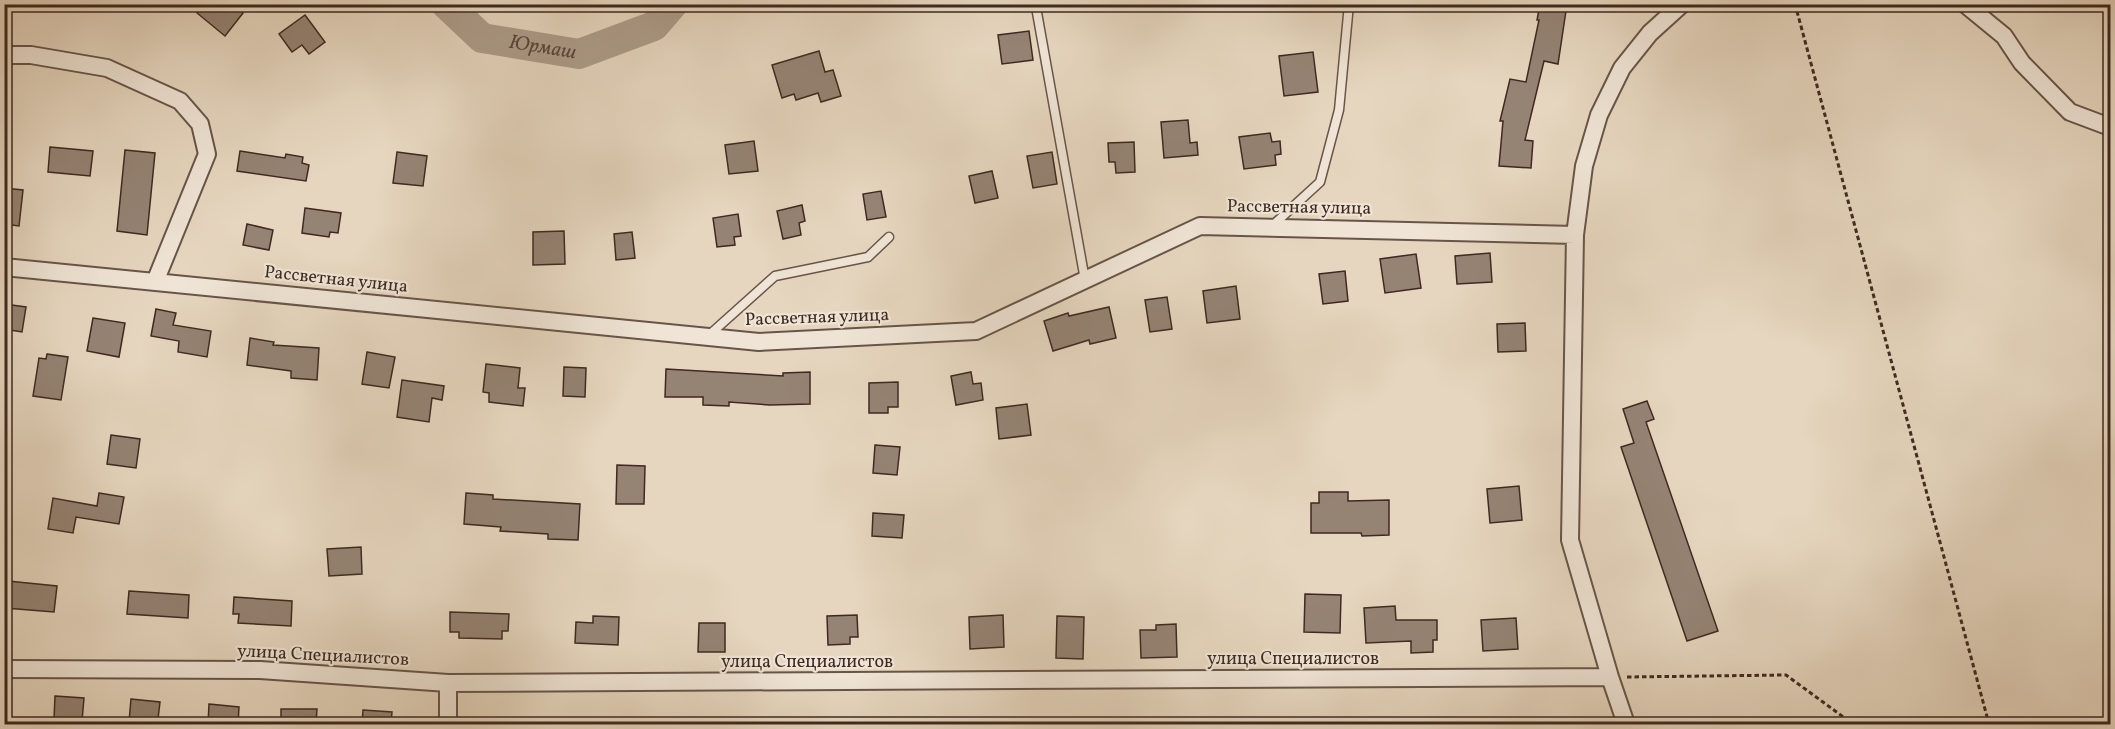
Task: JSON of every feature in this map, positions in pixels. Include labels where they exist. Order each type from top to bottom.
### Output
[{"type":"street","points":[[1626,724],[1570,540],[1575,235],[1584,166],[1599,115],[1622,68],[1650,33],[1682,4]]},
{"type":"street","points":[[1965,4],[2004,36],[2022,63],[2070,112],[2110,127]]},
{"type":"street","points":[[4,55],[31,55],[107,68],[180,101],[200,124],[207,154],[155,282]]},
{"type":"street","name":"Рассветная улица","points":[[4,267],[759,342],[976,331],[1200,226],[1575,235]]},
{"type":"street","name":"улица Специалистов","points":[[4,669],[260,670],[448,683],[1610,677]]},
{"type":"street","points":[[448,683],[448,724]]},
{"type":"lane","points":[[1272,227],[1320,182],[1339,110],[1349,4]]},
{"type":"lane","points":[[1036,7],[1085,280]]},
{"type":"lane","points":[[707,337],[775,276],[868,257],[889,237]]},
{"type":"path","points":[[1795,4],[1989,724]]},
{"type":"path","points":[[1610,677],[1786,675],[1853,724]]},
{"type":"building","points":[[204,4],[232,4],[243,13],[225,36],[197,13]]},
{"type":"building","points":[[1540,4],[1567,4],[1558,64],[1544,61],[1525,140],[1533,141],[1531,168],[1499,166],[1503,121],[1500,121],[1510,79],[1526,82],[1539,20],[1537,20]]},
{"type":"building","points":[[305,15],[325,42],[309,54],[302,45],[292,52],[279,34]]},
{"type":"building","points":[[1029,31],[1033,60],[1002,64],[998,35]]},
{"type":"building","points":[[819,51],[825,72],[833,70],[841,96],[821,102],[818,93],[796,100],[794,94],[782,98],[772,65]]},
{"type":"building","points":[[1313,52],[1318,92],[1284,96],[1279,56]]},
{"type":"building","points":[[1188,120],[1190,143],[1197,142],[1198,155],[1164,158],[1161,122]]},
{"type":"building","points":[[1270,133],[1272,142],[1280,141],[1281,154],[1275,155],[1276,165],[1244,169],[1239,137]]},
{"type":"building","points":[[754,141],[758,171],[729,174],[725,145]]},
{"type":"building","points":[[1134,142],[1135,172],[1116,173],[1115,162],[1109,162],[1108,143]]},
{"type":"building","points":[[50,147],[93,151],[90,176],[48,172]]},
{"type":"building","points":[[125,150],[155,153],[147,235],[117,231]]},
{"type":"building","points":[[240,151],[285,158],[286,154],[303,157],[302,163],[309,165],[306,181],[237,171]]},
{"type":"building","points":[[397,152],[427,156],[423,186],[393,183]]},
{"type":"building","points":[[1052,152],[1057,184],[1033,188],[1027,156]]},
{"type":"building","points":[[992,171],[998,198],[975,203],[969,176]]},
{"type":"building","points":[[4,188],[23,190],[19,226],[4,224]]},
{"type":"building","points":[[881,191],[886,217],[867,220],[863,194]]},
{"type":"building","points":[[802,205],[805,221],[799,223],[801,235],[783,239],[777,211]]},
{"type":"building","points":[[305,208],[341,213],[338,233],[330,232],[329,237],[302,233]]},
{"type":"building","points":[[738,214],[741,236],[734,237],[735,245],[717,247],[713,218]]},
{"type":"building","points":[[247,224],[273,230],[269,250],[243,245]]},
{"type":"building","points":[[564,231],[565,264],[533,265],[533,232]]},
{"type":"building","points":[[632,232],[635,258],[616,260],[614,234]]},
{"type":"building","points":[[1490,253],[1492,282],[1457,284],[1455,256]]},
{"type":"building","points":[[1416,254],[1421,288],[1385,293],[1380,259]]},
{"type":"building","points":[[1345,271],[1348,301],[1323,304],[1319,274]]},
{"type":"building","points":[[1236,286],[1240,319],[1207,323],[1203,291]]},
{"type":"building","points":[[1167,297],[1172,329],[1150,332],[1145,300]]},
{"type":"building","points":[[4,304],[26,307],[22,332],[4,329]]},
{"type":"building","points":[[1109,307],[1116,338],[1090,344],[1089,340],[1053,351],[1044,321],[1068,313],[1069,316]]},
{"type":"building","points":[[156,309],[176,313],[173,325],[211,331],[207,357],[178,352],[179,341],[151,336]]},
{"type":"building","points":[[93,318],[125,323],[119,357],[87,351]]},
{"type":"building","points":[[1525,323],[1526,351],[1498,352],[1497,324]]},
{"type":"building","points":[[250,338],[274,342],[273,345],[319,348],[317,380],[291,378],[291,371],[247,365]]},
{"type":"building","points":[[367,352],[395,357],[389,388],[362,384]]},
{"type":"building","points":[[47,354],[68,357],[61,400],[33,396],[39,358],[46,359]]},
{"type":"building","points":[[486,364],[520,368],[518,388],[525,388],[523,406],[489,402],[489,393],[483,392]]},
{"type":"building","points":[[564,367],[586,368],[585,397],[563,396]]},
{"type":"building","points":[[666,369],[783,376],[783,373],[810,372],[810,404],[770,405],[729,402],[729,406],[703,405],[703,397],[665,397]]},
{"type":"building","points":[[971,372],[973,384],[981,383],[983,400],[956,405],[951,376]]},
{"type":"building","points":[[402,380],[444,386],[442,400],[432,398],[429,422],[397,417]]},
{"type":"building","points":[[898,382],[898,407],[888,407],[888,413],[869,413],[869,383]]},
{"type":"building","points":[[1647,401],[1654,419],[1646,422],[1718,631],[1687,641],[1621,447],[1634,443],[1623,409]]},
{"type":"building","points":[[1027,404],[1031,435],[999,439],[996,408]]},
{"type":"building","points":[[111,435],[140,439],[136,468],[107,464]]},
{"type":"building","points":[[875,445],[900,447],[897,475],[873,473]]},
{"type":"building","points":[[617,465],[645,466],[644,504],[616,504]]},
{"type":"building","points":[[1519,486],[1522,520],[1490,523],[1487,489]]},
{"type":"building","points":[[1319,492],[1348,492],[1348,501],[1389,500],[1389,535],[1311,533],[1311,503],[1319,503]]},
{"type":"building","points":[[99,493],[124,497],[119,524],[76,517],[73,533],[48,529],[53,498],[97,506]]},
{"type":"building","points":[[466,493],[493,495],[493,499],[580,504],[578,540],[548,539],[548,534],[500,531],[501,527],[464,524]]},
{"type":"building","points":[[873,513],[904,515],[902,538],[872,536]]},
{"type":"building","points":[[361,547],[362,574],[329,576],[327,549]]},
{"type":"building","points":[[8,581],[57,586],[54,612],[5,608]]},
{"type":"building","points":[[129,591],[189,595],[188,618],[127,614]]},
{"type":"building","points":[[1305,594],[1341,595],[1340,633],[1304,632]]},
{"type":"building","points":[[234,597],[292,601],[291,626],[238,623],[239,614],[233,614]]},
{"type":"building","points":[[1395,606],[1396,620],[1437,620],[1437,640],[1433,640],[1433,652],[1411,653],[1411,641],[1366,643],[1364,608]]},
{"type":"building","points":[[450,612],[509,614],[508,631],[502,631],[502,639],[459,638],[459,632],[450,632]]},
{"type":"building","points":[[857,615],[858,637],[850,637],[850,644],[828,645],[827,616]]},
{"type":"building","points":[[1003,615],[1004,647],[970,649],[969,617]]},
{"type":"building","points":[[593,616],[619,617],[618,645],[575,643],[576,622],[593,623]]},
{"type":"building","points":[[1057,616],[1084,617],[1083,659],[1056,658]]},
{"type":"building","points":[[1516,618],[1518,649],[1483,651],[1481,620]]},
{"type":"building","points":[[699,623],[725,623],[725,652],[698,652]]},
{"type":"building","points":[[1176,624],[1177,657],[1141,658],[1140,630],[1156,630],[1156,625]]},
{"type":"building","points":[[55,696],[84,698],[82,721],[54,719]]},
{"type":"building","points":[[131,699],[160,702],[158,719],[153,719],[152,724],[129,722]]},
{"type":"building","points":[[209,704],[239,707],[238,724],[208,724]]},
{"type":"building","points":[[281,709],[317,709],[316,724],[281,724]]},
{"type":"building","points":[[363,710],[392,712],[391,724],[362,724]]},
{"type":"waterway","name":"Юрмаш","points":[[446,4],[482,38],[579,54],[654,26],[673,4]]}]
